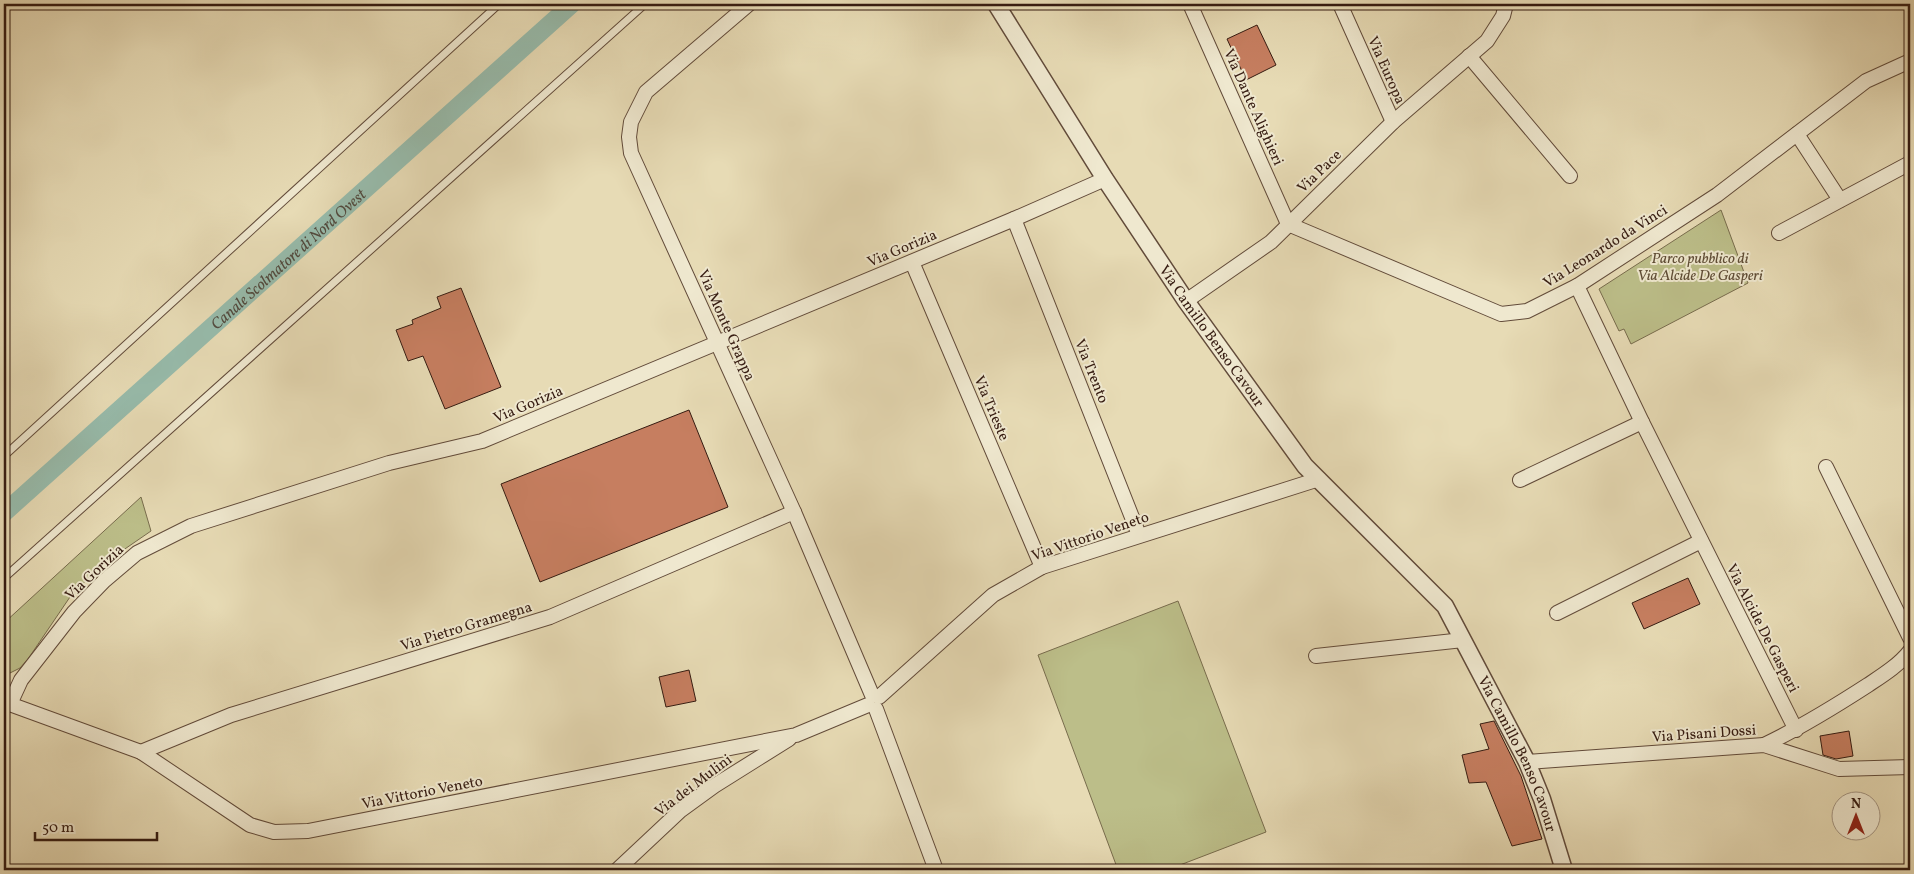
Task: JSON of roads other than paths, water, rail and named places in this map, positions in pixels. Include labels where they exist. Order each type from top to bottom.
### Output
[{"type":"street","name":"Via Monte Grappa","points":[[749,4],[646,92],[631,122],[629,138],[631,153],[794,512],[874,701],[936,870]]},
{"type":"street","name":"Via Camillo Benso Cavour","points":[[996,4],[1105,179],[1186,301],[1305,466],[1445,606],[1527,762],[1542,799],[1564,870]]},
{"type":"street","name":"Via Dante Alighieri","points":[[1190,4],[1288,224]]},
{"type":"street","name":"Via Europa","points":[[1340,4],[1393,122]]},
{"type":"street","name":"Via Pace","points":[[1186,301],[1271,242],[1393,122],[1486,41],[1502,16],[1506,4]]},
{"type":"street","points":[[1469,56],[1570,176]]},
{"type":"street","name":"Via Leonardo da Vinci","points":[[1288,224],[1501,314],[1527,311],[1577,286],[1717,195],[1866,81],[1910,61]]},
{"type":"street","points":[[1797,134],[1840,200]]},
{"type":"street","points":[[1779,232],[1910,163]]},
{"type":"street","name":"Via Gorizia","points":[[7,703],[21,680],[74,612],[104,581],[138,553],[191,526],[389,464],[482,441],[912,262],[1105,179]]},
{"type":"street","name":"Via Trento","points":[[1014,219],[1139,535]]},
{"type":"street","name":"Via Trieste","points":[[912,262],[1042,567]]},
{"type":"street","name":"Via Alcide De Gasperi","points":[[1577,286],[1642,422],[1796,730]]},
{"type":"street","points":[[1520,480],[1642,422]]},
{"type":"street","points":[[1826,467],[1910,638]]},
{"type":"street","name":"Via Vittorio Veneto","points":[[7,703],[141,752],[250,826],[274,832],[308,831],[796,735],[874,701],[993,595],[1042,567],[1319,479]]},
{"type":"street","name":"Via Pietro Gramegna","points":[[141,752],[231,714],[550,617],[794,512]]},
{"type":"street","points":[[1557,613],[1702,541]]},
{"type":"street","points":[[1316,656],[1463,640]]},
{"type":"street","points":[[1764,745],[1796,730],[1884,674],[1910,651]]},
{"type":"street","name":"Via dei Mulini","points":[[617,870],[681,810],[714,786],[796,735]]},
{"type":"street","name":"Via Pisani Dossi","points":[[1527,762],[1764,745],[1840,769],[1910,767]]},
{"type":"lane","points":[[4,456],[499,4]]},
{"type":"lane","points":[[4,578],[645,4]]},
{"type":"waterway","name":"Canale Scolmatore di Nord Ovest","points":[[4,513],[572,4]]},
{"type":"park label","name":"Parco pubblico di Via Alcide De Gasperi","points":[[1700,266]]}]
